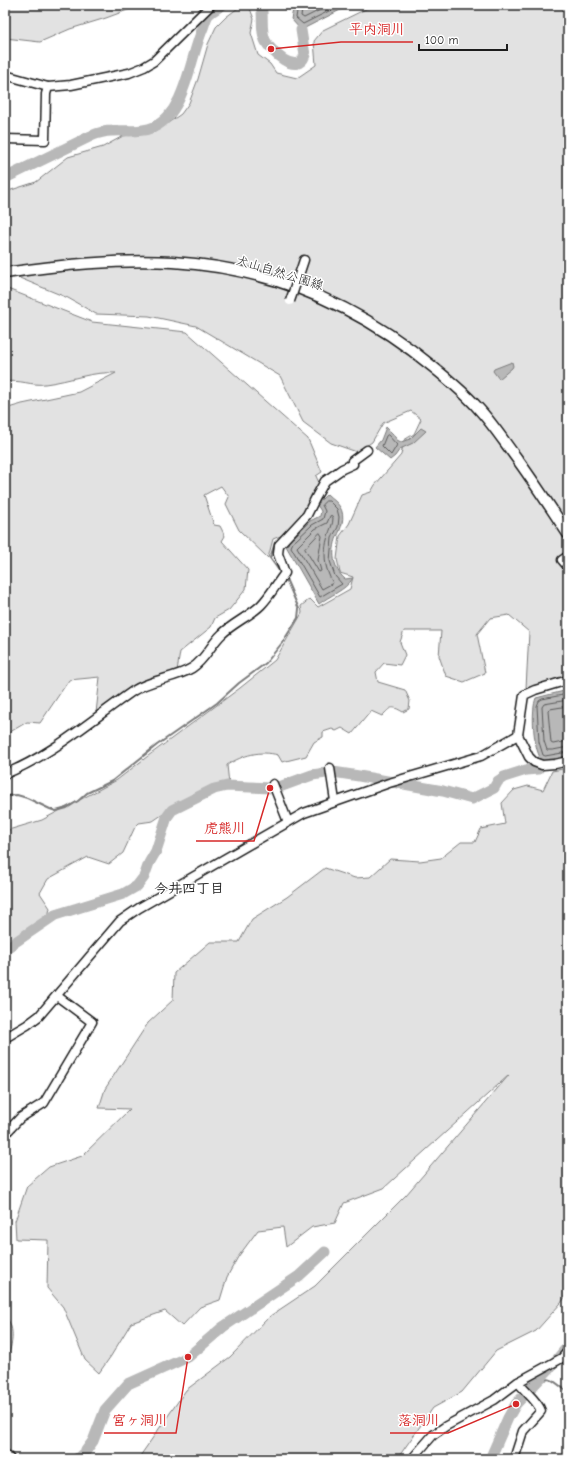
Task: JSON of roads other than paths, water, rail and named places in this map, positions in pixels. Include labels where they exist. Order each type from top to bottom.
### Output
[{"type":"main road","name":"犬山自然公園線","points":[[5,273],[55,266],[116,261],[174,262],[210,266],[246,273],[304,289],[337,304],[378,326],[416,353],[461,390],[496,430],[545,497],[568,534]]},
{"type":"street","points":[[5,75],[48,87],[103,80],[129,73],[154,61],[211,5]]},
{"type":"street","points":[[5,139],[45,140],[46,94],[48,87]]},
{"type":"street","points":[[290,301],[304,260]]},
{"type":"street","points":[[5,774],[29,764],[140,687],[182,672],[198,663],[221,634],[261,605],[285,573],[278,554],[279,545],[307,515],[325,481],[342,469],[353,464],[352,461],[367,450]]},
{"type":"street","points":[[567,557],[562,560],[568,567]]},
{"type":"street","points":[[5,1038],[39,1016],[120,921],[140,908],[304,813],[392,782],[481,756],[518,736],[524,695],[568,680]]},
{"type":"street","points":[[518,736],[529,757],[540,764],[568,761]]},
{"type":"street","points":[[330,768],[335,801]]},
{"type":"street","points":[[274,784],[276,793],[288,822]]},
{"type":"street","points":[[5,1134],[20,1118],[44,1103],[92,1022],[57,996]]},
{"type":"street","points":[[412,1459],[433,1435],[446,1426],[494,1400],[523,1389],[547,1366],[562,1358],[568,1351]]},
{"type":"street","points":[[514,1459],[523,1431],[541,1410],[540,1406],[523,1389]]},
{"type":"street","points":[[5,1454],[10,1459]]},
{"type":"water","points":[[294,5],[350,5],[301,30],[291,19]]},
{"type":"water","points":[[512,362],[512,368],[499,379],[493,371],[494,369]]},
{"type":"water","points":[[386,427],[397,440],[401,442],[410,439],[421,428],[426,431],[413,443],[400,449],[390,460],[375,447],[381,440]]},
{"type":"water","points":[[327,494],[339,505],[343,515],[341,526],[335,542],[334,560],[338,570],[345,579],[353,578],[342,590],[319,604],[286,546],[289,543],[286,540],[290,535],[293,538],[310,521],[320,516],[321,511],[317,505],[319,500]]},
{"type":"water","points":[[568,690],[568,756],[543,762],[539,761],[541,759],[536,746],[533,719],[536,698]]},
{"type":"waterway","points":[[5,178],[96,134],[109,131],[149,129],[165,120],[180,97],[186,83],[198,40],[207,17],[222,5]]},
{"type":"waterway","points":[[261,5],[265,40],[272,50],[290,63],[301,61],[305,55],[301,30]]},
{"type":"waterway","points":[[275,543],[270,558],[280,572]]},
{"type":"waterway","points":[[5,796],[17,795],[56,811],[67,808],[87,793],[112,781],[157,745],[217,703],[239,683],[266,663],[282,643],[298,618],[299,609],[286,579]]},
{"type":"waterway","points":[[5,949],[55,915],[123,894],[137,886],[144,877],[149,863],[156,851],[167,817],[172,810],[214,789],[227,786],[270,788],[282,786],[312,775],[333,772],[443,791],[472,799],[494,788],[498,781],[504,777],[526,770],[538,769],[541,761]]},
{"type":"waterway","points":[[538,769],[543,768]]},
{"type":"waterway","points":[[77,1459],[85,1452],[93,1441],[105,1410],[128,1384],[188,1357],[223,1327],[299,1276],[325,1252]]},
{"type":"waterway","points":[[490,1459],[508,1418],[516,1404],[550,1368],[568,1346]]},
{"type":"waterway","points":[[532,1386],[549,1379],[568,1392]]},
{"type":"place","name":"平内洞川","points":[[271,49]]},
{"type":"place","name":"虎熊川","points":[[270,788]]},
{"type":"place","name":"宮ヶ洞川","points":[[188,1357]]},
{"type":"place","name":"落洞川","points":[[516,1404]]},
{"type":"district","name":"今井四丁目","points":[[189,888]]}]
